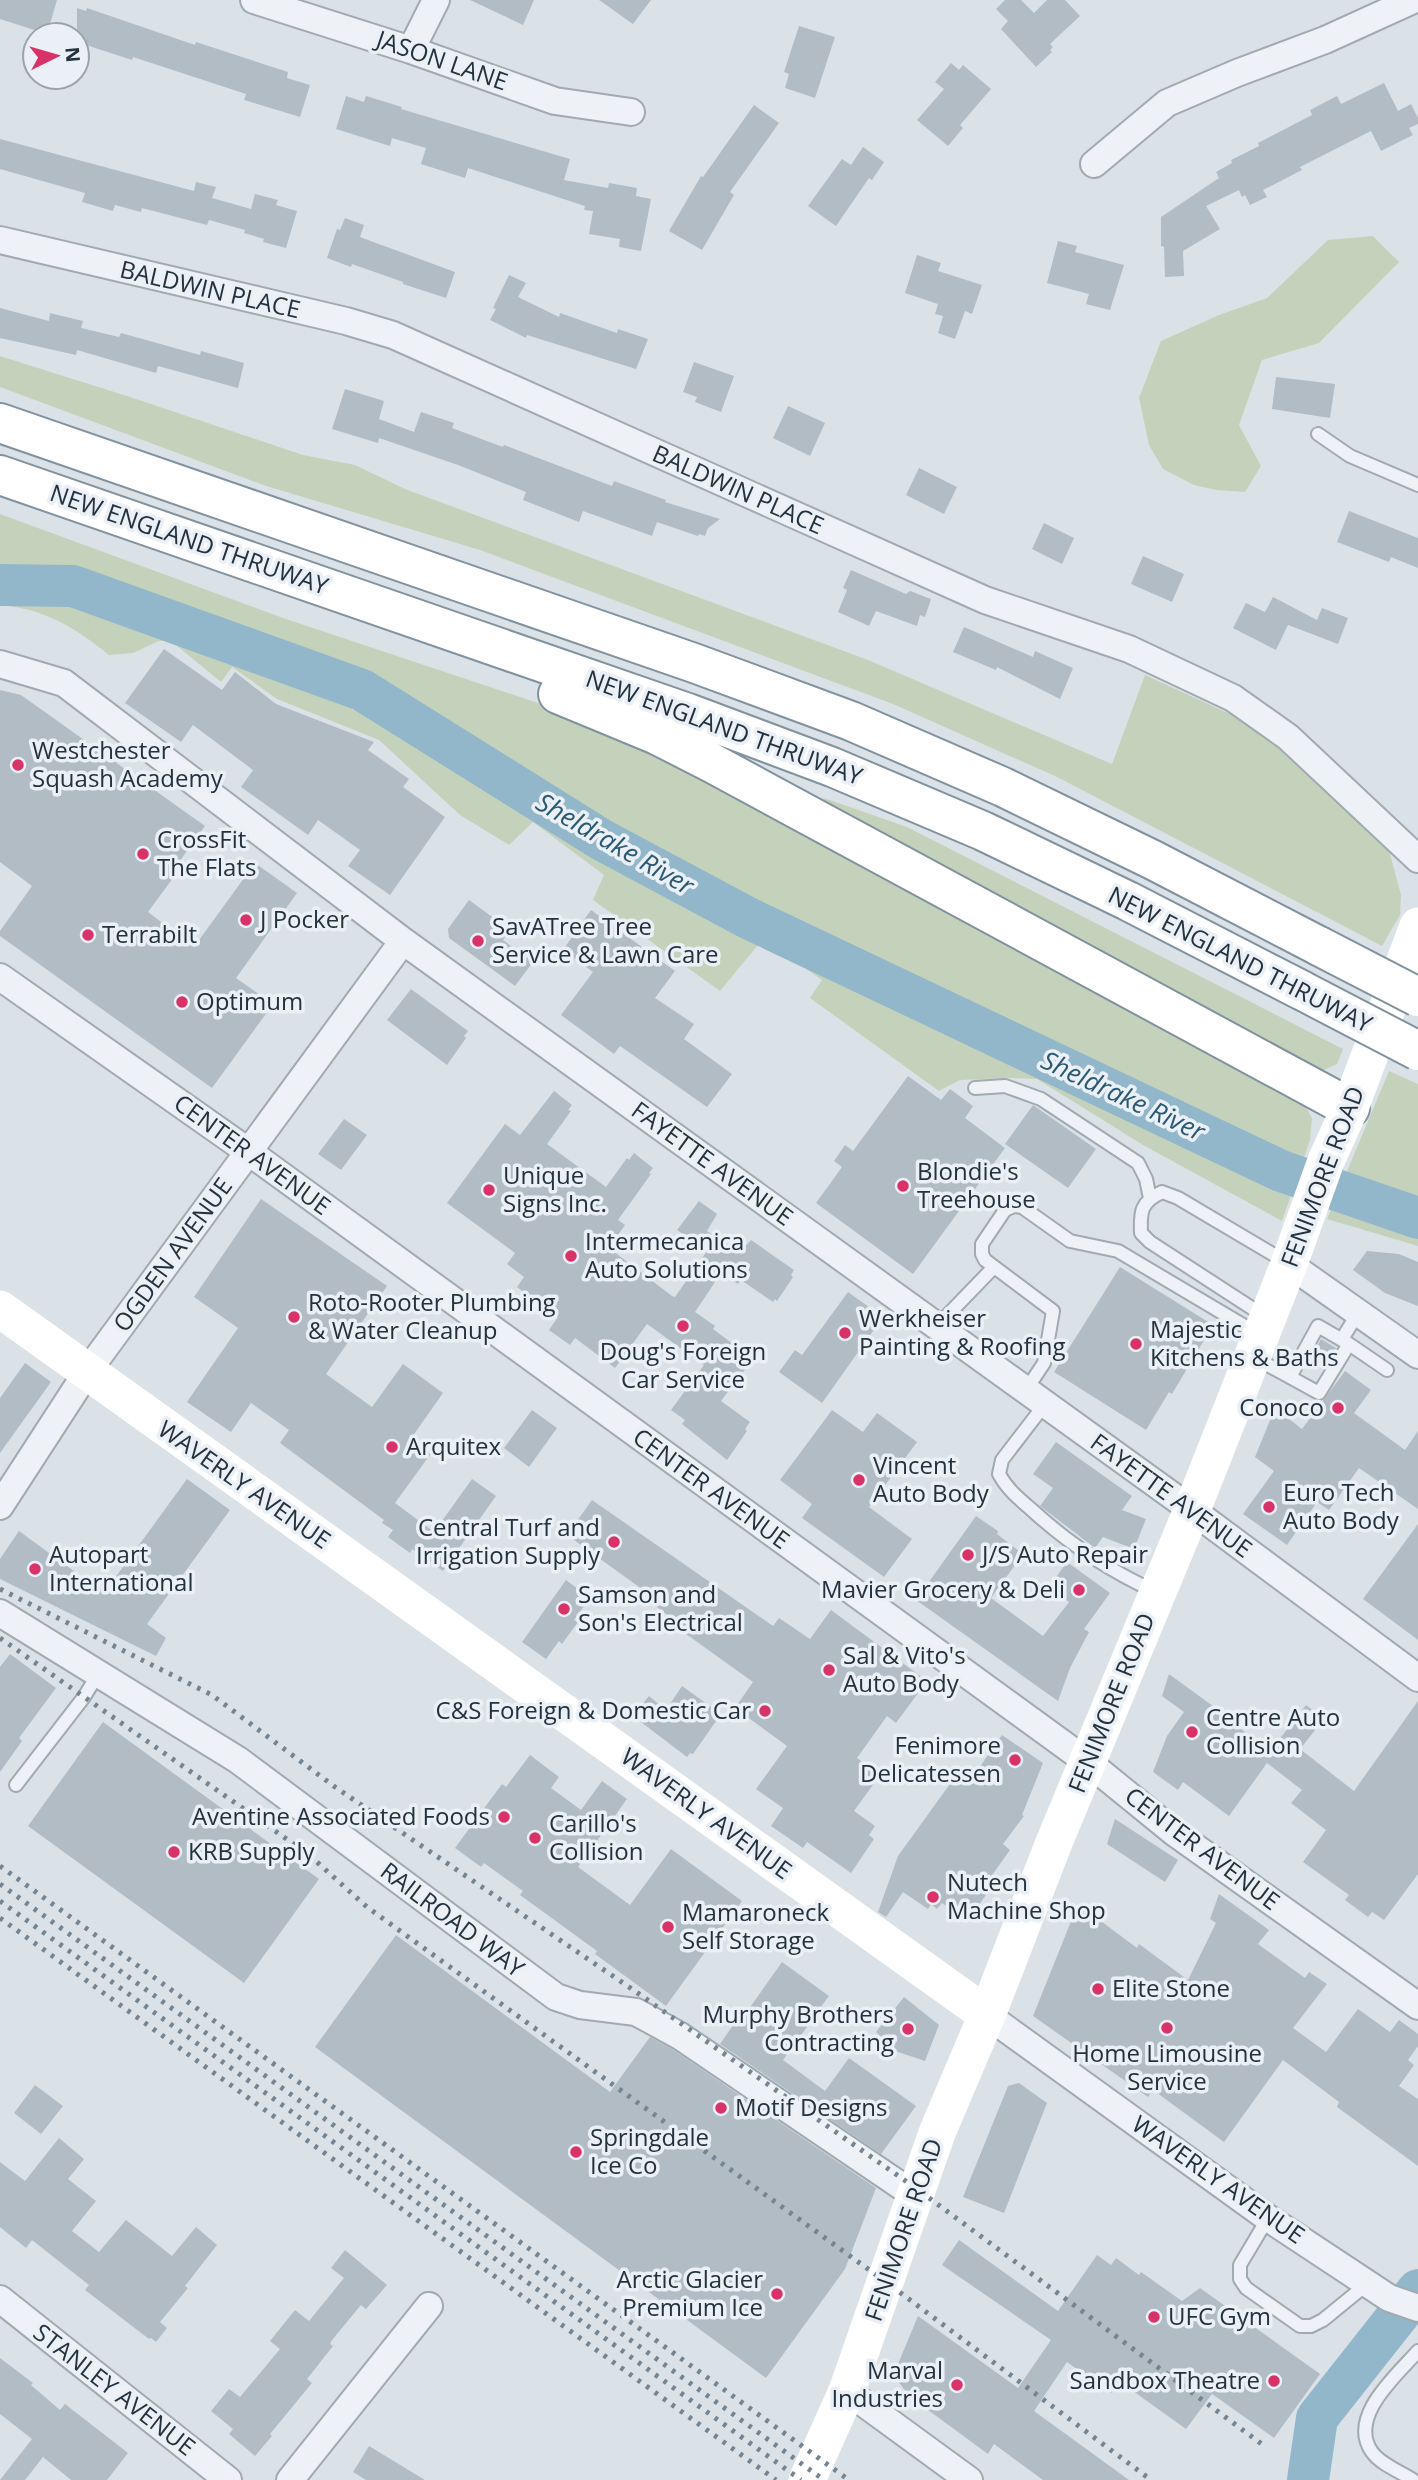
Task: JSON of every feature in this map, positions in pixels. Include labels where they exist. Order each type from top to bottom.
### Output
[{"type":"highway","name":"NEW ENGLAND THRUWAY","points":[[0,423],[694,663],[851,721],[1003,787],[1153,860],[1418,997]]},
{"type":"highway","name":"NEW ENGLAND THRUWAY","points":[[0,475],[688,713],[844,772],[983,831],[1058,867],[1418,1051]]},
{"type":"highway","points":[[304,580],[458,657],[599,710],[657,735],[1350,1108]]},
{"type":"street","name":"JASON LANE","points":[[254,0],[555,100],[631,112]]},
{"type":"street","points":[[411,50],[436,0]]},
{"type":"street","points":[[1094,164],[1167,103],[1325,40],[1413,0]]},
{"type":"street","name":"BALDWIN PLACE","points":[[0,240],[346,321],[393,335],[985,600],[1129,649],[1233,698],[1288,737],[1418,859]]},
{"type":"street","name":"FAYETTE AVENUE","points":[[0,664],[64,682],[403,941],[1192,1510],[1418,1678]]},
{"type":"street","name":"FENIMORE ROAD","points":[[807,2480],[847,2391],[937,2133],[1261,1337],[1418,926]]},
{"type":"street","name":"OGDEN AVENUE","points":[[0,1506],[87,1372],[403,941]]},
{"type":"street","name":"CENTER AVENUE","points":[[0,976],[249,1152],[1089,1763],[1175,1833],[1418,2006]]},
{"type":"street","points":[[1289,1264],[1418,1355]]},
{"type":"street","name":"WAVERLY AVENUE","points":[[0,1309],[1269,2218],[1390,2298],[1418,2308]]},
{"type":"street","name":"RAILROAD WAY","points":[[0,1613],[238,1759],[556,1997],[580,2005],[636,2012],[680,2036],[916,2196]]},
{"type":"street","name":"STANLEY AVENUE","points":[[0,2299],[228,2480]]},
{"type":"street","points":[[290,2480],[429,2306]]},
{"type":"street","points":[[847,2391],[969,2480]]},
{"type":"lane","points":[[1318,434],[1350,456],[1418,485]]},
{"type":"lane","points":[[975,1088],[1005,1086],[1041,1099],[1138,1163],[1146,1179],[1150,1198]]},
{"type":"lane","points":[[1289,1264],[1178,1198],[1161,1192],[1150,1198],[1140,1213],[1141,1233],[1261,1337],[1290,1377],[1319,1393],[1358,1313]]},
{"type":"lane","points":[[1158,1593],[1117,1574],[1057,1533],[1006,1487],[999,1474],[1002,1460],[1036,1397],[1053,1311],[985,1261],[982,1244],[1005,1210],[1013,1206],[1022,1207],[1070,1241],[1118,1251],[1261,1337]]},
{"type":"lane","points":[[937,1326],[994,1267]]},
{"type":"lane","points":[[1290,1377],[1318,1326],[1387,1370]]},
{"type":"lane","points":[[16,1785],[84,1697],[98,1674]]},
{"type":"lane","points":[[1269,2218],[1240,2265],[1240,2279],[1246,2288],[1300,2326],[1311,2326],[1323,2320],[1367,2284]]},
{"type":"lane","points":[[1413,2480],[1373,2454],[1366,2438],[1367,2421],[1374,2400],[1418,2351]]},
{"type":"green space","points":[[1373,236],[1399,262],[1319,343],[1262,360],[1239,425],[1261,466],[1245,492],[1194,485],[1163,469],[1149,445],[1139,398],[1161,341],[1219,315],[1267,298],[1328,240]]},
{"type":"green space","points":[[0,356],[303,455],[355,465],[405,489],[868,660],[1112,764],[1145,675],[1256,726],[1309,770],[1389,850],[1401,895],[1400,915],[1382,946],[1057,777],[893,704],[480,550],[266,486],[0,387]]},
{"type":"green space","points":[[0,514],[286,619],[565,712],[826,843],[1303,1102],[1312,1118],[1310,1140],[1282,1221],[1143,1145],[1037,1079],[960,1080],[939,1091],[810,998],[822,980],[763,939],[720,991],[593,900],[604,875],[533,822],[509,845],[460,815],[379,740],[277,699],[232,667],[221,682],[171,641],[159,641],[133,653],[109,655],[84,636],[45,615],[0,605]]},
{"type":"green space","points":[[824,798],[907,827],[1343,1049],[1337,1064],[1322,1071],[1310,1068],[982,887],[820,805]]},
{"type":"green space","points":[[1389,1071],[1418,1084],[1418,1246],[1327,1219]]},
{"type":"building","points":[[0,0],[57,0],[51,21],[21,21],[21,26],[0,19]]},
{"type":"building","points":[[470,0],[534,0],[523,25]]},
{"type":"building","points":[[599,0],[651,0],[633,24]]},
{"type":"building","points":[[1005,0],[1021,0],[1034,13],[1047,0],[1065,0],[1080,16],[1050,44],[1053,47],[1050,50],[1052,52],[1036,67],[1001,29],[1008,21],[996,9]]},
{"type":"building","points":[[77,8],[86,11],[87,8],[195,45],[196,42],[288,72],[287,78],[310,85],[300,117],[244,100],[246,94],[133,57],[132,60],[91,47],[91,21],[77,21]]},
{"type":"building","points":[[799,26],[835,37],[815,98],[785,88],[789,74],[784,72]]},
{"type":"building","points":[[951,63],[959,70],[963,65],[991,89],[960,125],[963,128],[948,146],[917,120],[944,89],[935,82]]},
{"type":"building","points":[[1384,83],[1398,111],[1411,104],[1418,118],[1418,124],[1409,128],[1413,135],[1381,151],[1371,131],[1300,167],[1302,170],[1263,190],[1267,197],[1250,205],[1239,190],[1206,206],[1220,229],[1183,251],[1184,276],[1165,277],[1161,217],[1219,178],[1216,172],[1232,163],[1231,160],[1312,115],[1310,110],[1337,96],[1341,104]]},
{"type":"building","points":[[346,96],[364,102],[366,96],[570,159],[564,180],[608,188],[609,183],[637,188],[636,196],[651,199],[641,251],[619,247],[620,239],[589,234],[593,211],[584,210],[585,206],[468,168],[465,178],[421,164],[426,148],[392,138],[390,146],[336,129]]},
{"type":"building","points":[[754,105],[779,123],[730,192],[734,195],[702,250],[669,231],[701,176],[703,177]]},
{"type":"building","points":[[0,139],[194,191],[196,182],[216,187],[212,198],[251,209],[255,194],[278,200],[276,205],[297,211],[286,248],[263,242],[264,239],[244,233],[245,230],[209,220],[207,225],[142,208],[141,212],[115,205],[113,211],[82,202],[85,193],[0,169]]},
{"type":"building","points":[[863,147],[884,162],[872,180],[869,178],[836,226],[808,206],[842,159],[851,165]]},
{"type":"building","points":[[345,218],[364,225],[360,237],[455,272],[446,298],[352,264],[351,267],[327,258],[337,229],[340,230]]},
{"type":"building","points":[[1058,241],[1077,246],[1075,252],[1124,265],[1110,310],[1086,304],[1089,294],[1047,283]]},
{"type":"building","points":[[917,255],[941,263],[938,271],[982,285],[972,314],[965,311],[955,339],[938,333],[943,316],[935,314],[938,304],[905,293]]},
{"type":"building","points":[[509,275],[526,283],[518,297],[559,317],[560,313],[617,333],[618,329],[648,339],[636,369],[527,335],[526,338],[490,320]]},
{"type":"building","points":[[0,308],[49,321],[50,313],[83,321],[81,328],[119,337],[121,333],[200,355],[201,351],[244,363],[238,388],[158,366],[156,373],[77,350],[76,355],[0,338]]},
{"type":"building","points":[[694,362],[734,376],[721,412],[695,402],[697,397],[683,392]]},
{"type":"building","points":[[1276,377],[1335,384],[1330,418],[1272,409]]},
{"type":"building","points":[[345,389],[384,401],[379,419],[414,432],[421,412],[454,423],[452,428],[503,447],[504,445],[612,486],[614,481],[666,500],[665,502],[720,519],[708,528],[705,536],[657,522],[652,536],[583,511],[579,522],[523,500],[526,492],[458,465],[379,438],[378,443],[332,429]]},
{"type":"building","points":[[788,406],[825,423],[810,456],[773,438]]},
{"type":"building","points":[[919,468],[957,487],[944,514],[906,495]]},
{"type":"building","points":[[1349,511],[1418,538],[1418,568],[1391,557],[1389,562],[1337,542]]},
{"type":"building","points":[[1044,523],[1074,538],[1062,564],[1032,549]]},
{"type":"building","points":[[1143,556],[1184,574],[1172,602],[1131,584]]},
{"type":"building","points":[[851,570],[906,594],[910,591],[931,599],[925,617],[920,615],[917,626],[876,611],[869,626],[838,612],[847,590],[843,588]]},
{"type":"building","points":[[1273,597],[1317,620],[1322,608],[1348,618],[1338,644],[1288,625],[1276,650],[1233,628],[1246,603],[1265,612]]},
{"type":"building","points":[[964,627],[1033,657],[1035,651],[1073,668],[1060,699],[997,667],[996,670],[953,652]]},
{"type":"building","points":[[164,649],[222,690],[235,672],[276,704],[374,742],[368,750],[409,779],[403,787],[445,817],[390,895],[348,866],[360,850],[318,820],[308,835],[241,787],[253,770],[193,725],[181,742],[125,703]]},
{"type":"building","points":[[0,690],[21,695],[205,826],[169,876],[173,878],[148,912],[194,947],[255,863],[297,893],[236,978],[273,1004],[212,1088],[0,936],[0,931],[32,886],[0,862]]},
{"type":"building","name":"SavATree Tree Service & Lawn Care","points":[[469,900],[510,930],[503,940],[533,962],[515,986],[449,938],[448,929]]},
{"type":"building","points":[[591,910],[675,971],[655,998],[694,1024],[684,1039],[732,1074],[707,1107],[620,1046],[614,1054],[561,1015],[593,972],[563,950]]},
{"type":"building","points":[[411,989],[468,1031],[447,1065],[387,1020]]},
{"type":"building","name":"Blondie's Treehouse","points":[[908,1076],[941,1100],[950,1089],[973,1106],[965,1118],[1005,1148],[913,1274],[816,1203],[842,1167],[834,1161],[845,1145],[853,1151]]},
{"type":"building","points":[[554,1091],[572,1105],[568,1110],[571,1111],[547,1144],[606,1187],[627,1158],[629,1160],[634,1153],[653,1168],[618,1220],[625,1225],[609,1248],[672,1296],[675,1297],[707,1251],[677,1230],[699,1201],[717,1214],[707,1231],[739,1253],[751,1240],[794,1270],[791,1275],[793,1277],[777,1301],[775,1299],[773,1302],[741,1280],[738,1284],[721,1273],[695,1312],[753,1359],[721,1401],[750,1422],[727,1460],[682,1424],[685,1420],[671,1410],[704,1365],[647,1324],[615,1368],[575,1338],[570,1345],[549,1330],[558,1317],[517,1287],[524,1277],[507,1264],[515,1253],[447,1203],[505,1124],[520,1135]]},
{"type":"building","points":[[1033,1105],[1096,1149],[1068,1188],[1005,1144]]},
{"type":"building","points":[[344,1119],[367,1135],[341,1170],[318,1154]]},
{"type":"building","points":[[261,1199],[387,1286],[326,1374],[372,1407],[403,1364],[443,1393],[412,1437],[432,1452],[395,1503],[434,1532],[472,1479],[496,1496],[443,1571],[412,1549],[410,1553],[388,1537],[393,1530],[382,1523],[384,1520],[280,1443],[289,1430],[251,1403],[231,1432],[187,1402],[238,1328],[194,1297]]},
{"type":"building","points":[[1367,1251],[1399,1254],[1418,1262],[1418,1306],[1385,1293],[1353,1270]]},
{"type":"building","name":"Majestic Kitchens & Baths","points":[[1120,1267],[1213,1325],[1172,1394],[1169,1392],[1146,1430],[1054,1372]]},
{"type":"building","name":"Werkheiser Painting & Roofing","points":[[848,1292],[883,1317],[822,1403],[779,1372],[795,1350],[802,1355]]},
{"type":"building","points":[[1321,1339],[1336,1348],[1323,1370],[1308,1362]]},
{"type":"building","points":[[25,1363],[51,1382],[0,1453],[0,1398]]},
{"type":"building","points":[[1345,1371],[1371,1390],[1354,1413],[1405,1450],[1418,1431],[1418,1509],[1359,1468],[1329,1510],[1317,1502],[1287,1545],[1243,1514],[1274,1471],[1255,1457],[1275,1408],[1302,1429]]},
{"type":"building","points":[[532,1410],[557,1428],[529,1467],[504,1448]]},
{"type":"building","points":[[832,1410],[863,1432],[877,1413],[917,1442],[869,1507],[912,1539],[884,1577],[802,1518],[812,1504],[780,1480]]},
{"type":"building","points":[[1056,1442],[1132,1496],[1122,1510],[1146,1519],[1134,1549],[1103,1537],[1095,1548],[1040,1506],[1053,1488],[1033,1474]]},
{"type":"building","name":"Autopart International","points":[[187,1479],[230,1510],[147,1624],[166,1638],[156,1656],[0,1579],[0,1559],[19,1531],[104,1593]]},
{"type":"building","points":[[592,1500],[773,1626],[779,1618],[810,1639],[831,1610],[927,1681],[896,1723],[887,1716],[857,1758],[880,1775],[854,1811],[875,1826],[869,1835],[874,1839],[851,1873],[807,1842],[803,1848],[771,1826],[783,1808],[756,1789],[787,1746],[735,1708],[753,1682],[672,1624],[674,1620],[650,1602],[653,1597],[567,1535]]},
{"type":"building","points":[[976,1516],[998,1531],[997,1534],[1023,1554],[991,1598],[1043,1636],[1069,1602],[1049,1587],[1067,1562],[1110,1593],[1084,1629],[1089,1632],[1070,1668],[1058,1701],[916,1600]]},
{"type":"building","points":[[1418,1524],[1418,1640],[1363,1599]]},
{"type":"building","name":"Samson and Son's Electrical","points":[[566,1580],[590,1598],[574,1620],[578,1622],[562,1644],[559,1641],[546,1659],[522,1642]]},
{"type":"building","points":[[10,1654],[56,1688],[19,1738],[22,1741],[0,1772],[0,1667]]},
{"type":"building","points":[[1169,1674],[1221,1712],[1219,1714],[1271,1750],[1306,1705],[1324,1719],[1300,1749],[1354,1791],[1418,1701],[1418,1874],[1384,1920],[1372,1912],[1368,1917],[1345,1900],[1349,1895],[1303,1862],[1326,1830],[1291,1803],[1302,1790],[1267,1763],[1229,1816],[1183,1782],[1178,1790],[1153,1772],[1167,1736],[1184,1712],[1162,1696]]},
{"type":"building","points":[[682,1686],[721,1714],[693,1754],[690,1753],[687,1757],[633,1716],[649,1696],[666,1710]]},
{"type":"building","name":"KRB Supply","points":[[103,1722],[319,1879],[244,1983],[28,1826]]},
{"type":"building","points":[[1002,1735],[1043,1763],[1022,1815],[1024,1816],[1003,1844],[1010,1850],[990,1878],[995,1882],[967,1922],[942,1903],[937,1909],[931,1904],[928,1909],[903,1892],[886,1917],[878,1912],[898,1856],[960,1770],[972,1778]]},
{"type":"building","points":[[530,1755],[559,1777],[551,1788],[581,1810],[602,1781],[627,1799],[578,1867],[630,1905],[671,1849],[742,1901],[666,2006],[520,1895],[523,1891],[484,1863],[481,1867],[455,1848],[502,1784],[506,1787]]},
{"type":"building","points":[[1115,1819],[1178,1860],[1165,1882],[1107,1844]]},
{"type":"building","points":[[1219,1894],[1269,1930],[1258,1944],[1305,1978],[1309,1972],[1327,1984],[1293,2028],[1326,2052],[1358,2009],[1390,2032],[1399,2020],[1418,2034],[1418,2046],[1408,2060],[1414,2065],[1399,2086],[1418,2099],[1418,2166],[1337,2107],[1339,2102],[1283,2060],[1224,2142],[1153,2090],[1148,2097],[1033,2016],[1078,1904],[1137,1948],[1139,1944],[1188,1980],[1216,1923],[1210,1919]]},
{"type":"building","points":[[396,1935],[610,2092],[650,2037],[672,2049],[876,2188],[845,2269],[766,2378],[315,2047]]},
{"type":"building","points":[[782,1962],[829,1996],[809,2023],[796,2019],[807,2027],[783,2060],[825,2091],[849,2058],[916,2106],[881,2154],[720,2044],[736,2021],[739,2023]]},
{"type":"building","name":"Murphy Brothers Contracting","points":[[904,1997],[939,2025],[925,2061],[898,2052],[876,2032]]},
{"type":"building","points":[[1019,2083],[1047,2103],[1004,2213],[963,2197],[1008,2086]]},
{"type":"building","points":[[35,2085],[63,2106],[41,2134],[14,2113]]},
{"type":"building","points":[[59,2138],[84,2159],[68,2179],[96,2201],[72,2231],[99,2252],[126,2220],[172,2256],[196,2227],[217,2245],[185,2286],[188,2288],[160,2322],[167,2328],[156,2342],[85,2290],[89,2285],[32,2240],[26,2248],[0,2227],[0,2162],[25,2181]]},
{"type":"building","points":[[959,2240],[1058,2311],[1097,2255],[1111,2265],[1116,2258],[1182,2301],[1200,2288],[1320,2374],[1274,2438],[1212,2394],[1186,2429],[1119,2381],[1111,2393],[1067,2362],[1034,2411],[1129,2480],[1043,2480],[994,2444],[988,2454],[909,2396],[898,2381],[898,2364],[918,2316],[1018,2388],[1051,2340],[942,2265]]},
{"type":"building","points":[[345,2250],[387,2285],[366,2309],[361,2305],[332,2340],[330,2344],[333,2346],[307,2379],[312,2383],[255,2456],[229,2434],[233,2429],[211,2411],[229,2389],[240,2397],[280,2349],[270,2341],[295,2310],[309,2321],[344,2278],[331,2268]]},
{"type":"building","points":[[0,2358],[33,2383],[31,2385],[60,2410],[65,2404],[128,2453],[107,2480],[71,2480],[43,2457],[25,2480],[0,2480],[32,2439],[0,2414]]},
{"type":"building","points":[[369,2446],[425,2480],[366,2480],[353,2472]]},
{"type":"waterway","name":"Sheldrake River","points":[[0,585],[73,586],[362,690],[602,840],[748,918],[1281,1171],[1418,1218]]},
{"type":"waterway","name":"Sheldrake River","points":[[1308,2480],[1317,2418],[1418,2290]]},
{"type":"railway","points":[[0,1589],[212,1695],[335,1787],[629,1987],[917,2189],[1263,2445]]},
{"type":"railway","points":[[0,1638],[308,1854],[367,1907],[886,2282],[1151,2480]]},
{"type":"railway","points":[[0,1866],[849,2480]]},
{"type":"railway","points":[[0,1884],[824,2480]]},
{"type":"railway","points":[[0,1901],[801,2480]]},
{"type":"railway","points":[[0,1918],[776,2480]]},
{"type":"place","name":"Westchester Squash Academy","points":[[18,765]]},
{"type":"place","name":"CrossFit The Flats","points":[[143,854]]},
{"type":"place","name":"J Pocker","points":[[246,920]]},
{"type":"place","name":"Terrabilt","points":[[88,935]]},
{"type":"place","name":"SavATree Tree Service & Lawn Care","points":[[478,941]]},
{"type":"place","name":"Optimum","points":[[182,1002]]},
{"type":"place","name":"Blondie's Treehouse","points":[[903,1186]]},
{"type":"place","name":"Unique Signs Inc.","points":[[489,1190]]},
{"type":"place","name":"Intermecanica Auto Solutions","points":[[571,1256]]},
{"type":"place","name":"Roto-Rooter Plumbing & Water Cleanup","points":[[294,1317]]},
{"type":"place","name":"Doug's Foreign Car Service","points":[[683,1326]]},
{"type":"place","name":"Werkheiser Painting & Roofing","points":[[845,1333]]},
{"type":"place","name":"Majestic Kitchens & Baths","points":[[1136,1344]]},
{"type":"place","name":"Conoco","points":[[1338,1408]]},
{"type":"place","name":"Arquitex","points":[[392,1447]]},
{"type":"place","name":"Vincent Auto Body","points":[[859,1480]]},
{"type":"place","name":"Euro Tech Auto Body","points":[[1269,1507]]},
{"type":"place","name":"Central Turf and Irrigation Supply","points":[[614,1542]]},
{"type":"place","name":"J/S Auto Repair","points":[[968,1555]]},
{"type":"place","name":"Autopart International","points":[[35,1569]]},
{"type":"place","name":"Mavier Grocery & Deli","points":[[1079,1590]]},
{"type":"place","name":"Samson and Son's Electrical","points":[[564,1609]]},
{"type":"place","name":"Sal & Vito's Auto Body","points":[[829,1670]]},
{"type":"place","name":"C&S Foreign & Domestic Car","points":[[765,1711]]},
{"type":"place","name":"Centre Auto Collision","points":[[1192,1732]]},
{"type":"place","name":"Fenimore Delicatessen","points":[[1015,1760]]},
{"type":"place","name":"Aventine Associated Foods","points":[[504,1817]]},
{"type":"place","name":"Carillo's Collision","points":[[535,1838]]},
{"type":"place","name":"KRB Supply","points":[[174,1852]]},
{"type":"place","name":"Nutech Machine Shop","points":[[933,1897]]},
{"type":"place","name":"Mamaroneck Self Storage","points":[[668,1927]]},
{"type":"place","name":"Elite Stone","points":[[1098,1989]]},
{"type":"place","name":"Home Limousine Service","points":[[1167,2028]]},
{"type":"place","name":"Murphy Brothers Contracting","points":[[908,2029]]},
{"type":"place","name":"Motif Designs","points":[[721,2108]]},
{"type":"place","name":"Springdale Ice Co","points":[[576,2152]]},
{"type":"place","name":"Arctic Glacier Premium Ice","points":[[777,2294]]},
{"type":"place","name":"UFC Gym","points":[[1154,2317]]},
{"type":"place","name":"Sandbox Theatre","points":[[1274,2381]]},
{"type":"place","name":"Marval Industries","points":[[957,2385]]}]
